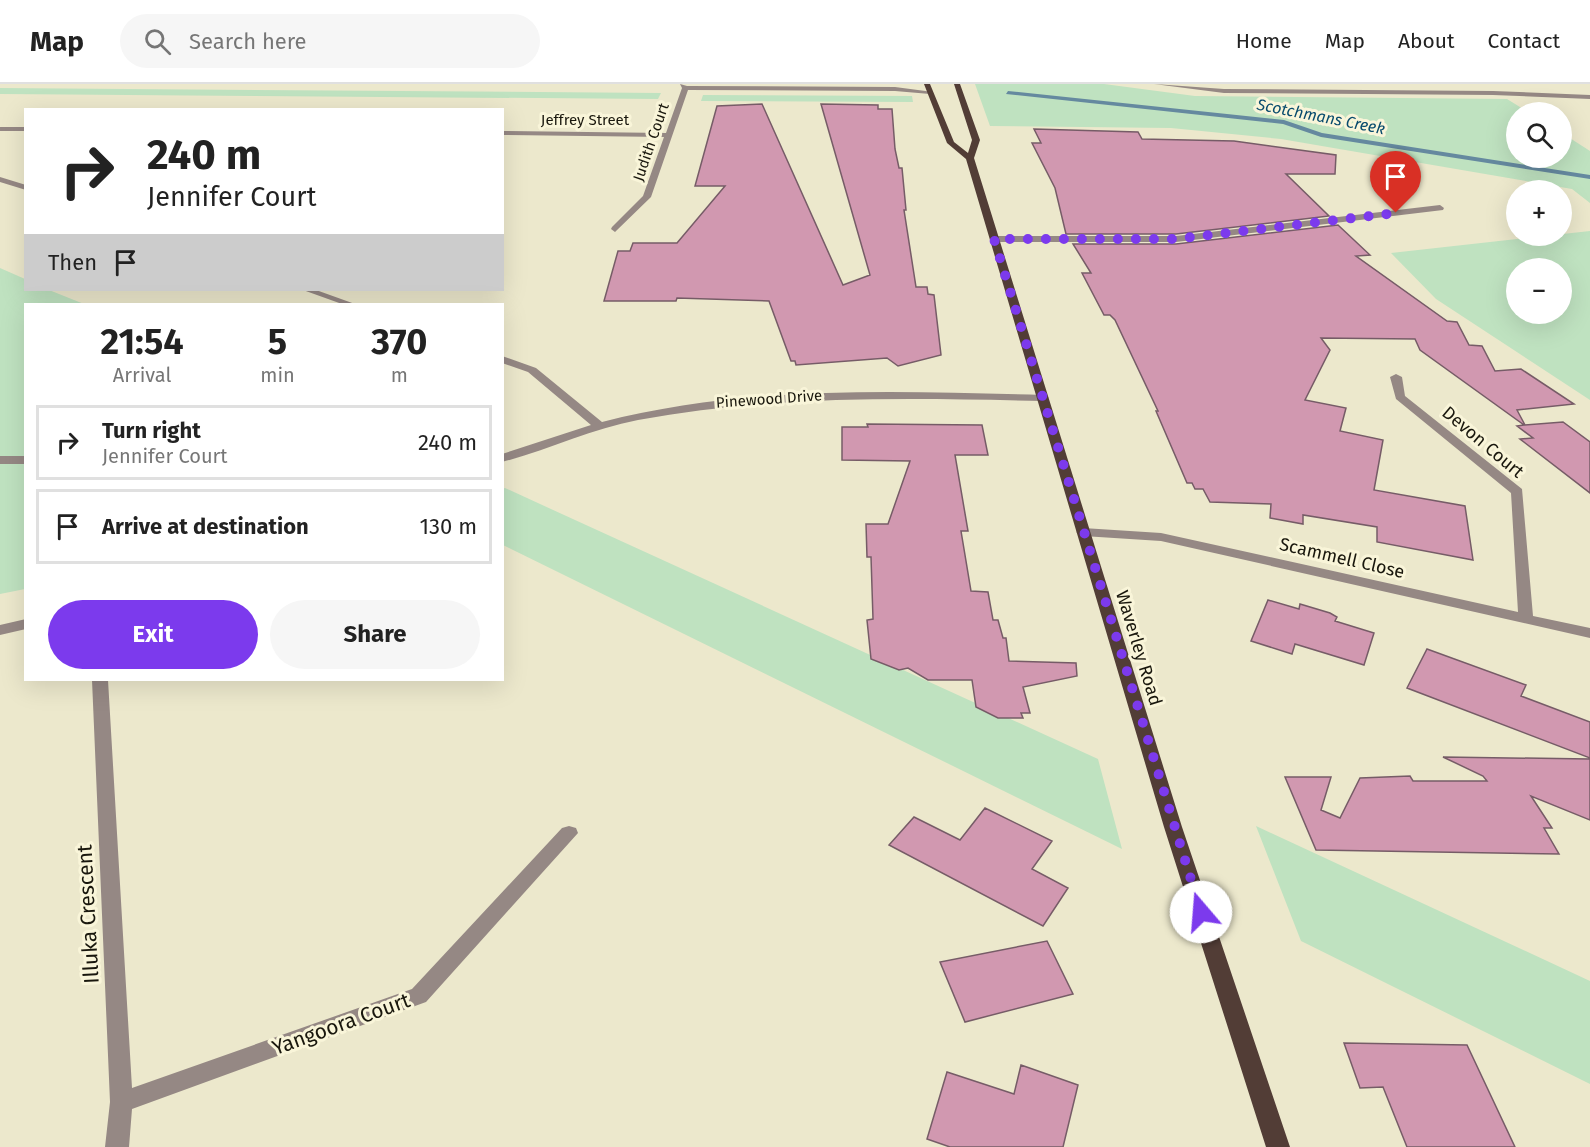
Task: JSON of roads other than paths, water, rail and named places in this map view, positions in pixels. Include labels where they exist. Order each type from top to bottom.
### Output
[{"type":"main road","name":"Waverley Road","points":[[957,84],[976,140],[970,158],[1042,398],[1173,826],[1278,1147]]},
{"type":"main road","name":"Waverley Road","points":[[928,87],[951,143],[970,158]]},
{"type":"street","points":[[1156,84],[1224,91],[1460,92],[1590,97]]},
{"type":"street","points":[[684,86],[895,89],[928,87]]},
{"type":"street","name":"Judith Court","points":[[615,229],[646,197],[684,86]]},
{"type":"street","points":[[0,129],[24,129]]},
{"type":"street","name":"Jeffrey Street","points":[[504,133],[668,135]]},
{"type":"street","points":[[0,179],[24,187]]},
{"type":"street","points":[[994,239],[1176,239],[1440,208]]},
{"type":"street","points":[[312,291],[347,303]]},
{"type":"street","points":[[504,360],[532,369],[599,426]]},
{"type":"street","name":"Devon Court","points":[[1396,377],[1400,397],[1517,492],[1526,620]]},
{"type":"street","name":"Pinewood Drive","points":[[504,457],[599,426],[703,404],[817,395],[1042,398]]},
{"type":"street","points":[[0,460],[24,460]]},
{"type":"street","name":"Scammell Close","points":[[1083,532],[1161,537],[1590,633]]},
{"type":"street","points":[[0,630],[24,624]]},
{"type":"street","name":"Illuka Crescent","points":[[100,681],[121,1102],[117,1147]]},
{"type":"street","name":"Yangoora Court","points":[[121,1102],[419,996],[569,833]]},
{"type":"waterway","name":"Scotchmans Creek","points":[[1008,93],[1284,122],[1321,135],[1590,177]]}]
